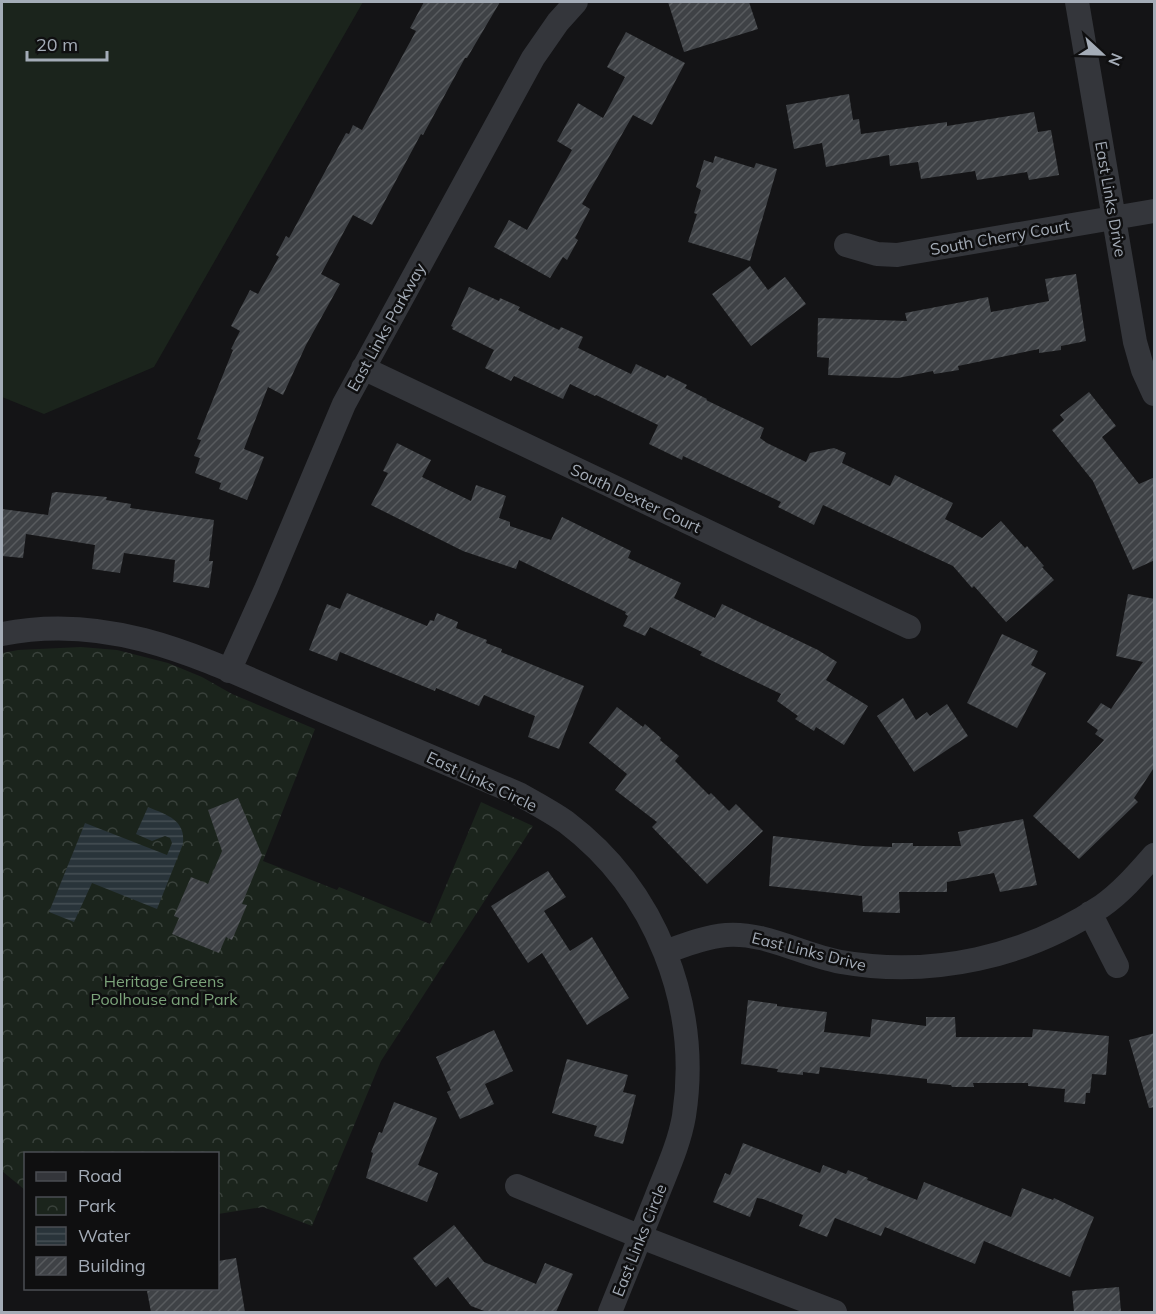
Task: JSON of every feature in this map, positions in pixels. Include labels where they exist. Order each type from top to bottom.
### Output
[{"type":"street","name":"East Links Parkway","points":[[229,671],[266,589],[328,439],[363,368],[533,58],[558,22],[576,2]]},
{"type":"street","name":"East Links Drive","points":[[1077,2],[1135,342],[1143,370],[1155,394]]},
{"type":"street","name":"South Cherry Court","points":[[846,245],[877,254],[897,255],[1155,211]]},
{"type":"street","name":"South Dexter Court","points":[[363,368],[909,627]]},
{"type":"street","name":"East Links Circle","points":[[2,634],[50,628],[81,629],[116,632],[177,649],[519,794],[565,822],[616,869],[636,896],[658,933],[665,952],[681,1006],[686,1043],[687,1083],[683,1118],[672,1158],[610,1312]]},
{"type":"street","name":"East Links Drive","points":[[665,952],[709,937],[748,935],[839,961],[872,966],[908,968],[943,965],[1004,954],[1103,905],[1134,878],[1155,855]]},
{"type":"street","points":[[1090,913],[1117,966]]},
{"type":"street","points":[[518,1186],[640,1237],[835,1312]]},
{"type":"green space","points":[[2,2],[363,2],[154,367],[44,414],[2,397]]},
{"type":"green space","name":"Heritage Greens Poolhouse and Park","points":[[81,647],[117,650],[168,663],[202,677],[232,694],[315,729],[263,861],[337,890],[339,887],[430,924],[481,802],[533,826],[381,1061],[312,1226],[263,1207],[219,1214],[219,1152],[24,1152],[24,1189],[2,1171],[2,653]]},
{"type":"water","points":[[148,807],[174,820],[183,836],[183,844],[157,909],[92,883],[74,922],[49,912],[85,823],[167,855],[172,843],[170,838],[165,836],[152,841],[136,834]]},
{"type":"building","points":[[424,2],[500,2],[465,58],[423,135],[421,134],[372,225],[353,215],[321,274],[340,284],[306,345],[283,395],[268,387],[244,449],[264,457],[247,500],[219,489],[221,483],[195,473],[200,458],[194,456],[201,440],[197,439],[240,331],[231,326],[250,290],[258,294],[279,257],[276,255],[286,236],[289,238],[346,133],[349,134],[353,125],[362,130],[416,31],[410,28]]},
{"type":"building","points":[[668,2],[749,2],[758,29],[684,52]]},
{"type":"building","points":[[626,32],[685,63],[652,125],[633,115],[582,204],[590,209],[575,238],[578,240],[567,260],[563,257],[550,278],[494,247],[509,220],[527,230],[572,150],[557,141],[578,103],[603,118],[625,77],[607,67]]},
{"type":"building","points":[[849,94],[853,120],[859,119],[861,134],[947,122],[947,126],[1034,112],[1038,132],[1051,130],[1059,175],[1029,180],[1027,172],[977,180],[975,171],[921,179],[918,162],[890,166],[889,155],[826,167],[822,143],[794,149],[786,105]]},
{"type":"building","points":[[715,156],[754,168],[756,163],[777,169],[750,261],[688,242],[697,214],[694,213],[701,190],[696,187],[704,160],[713,163]]},
{"type":"building","points":[[750,266],[768,290],[785,277],[806,304],[751,346],[712,294]]},
{"type":"building","points":[[1076,274],[1086,341],[1061,346],[1061,350],[1039,353],[1039,349],[958,366],[959,370],[934,374],[933,371],[898,378],[828,375],[829,358],[817,357],[818,318],[907,321],[905,313],[988,297],[991,312],[1049,301],[1045,279]]},
{"type":"building","points":[[469,287],[499,301],[500,298],[520,307],[518,310],[559,330],[561,327],[583,337],[578,348],[631,374],[636,364],[665,378],[667,375],[687,385],[685,388],[706,400],[764,428],[760,438],[806,462],[810,453],[834,448],[846,453],[842,463],[890,486],[895,475],[953,503],[945,519],[982,538],[1001,521],[1025,548],[1027,546],[1054,580],[1006,622],[953,566],[823,505],[814,525],[778,507],[781,502],[683,456],[682,460],[649,444],[658,425],[570,384],[563,399],[514,376],[511,381],[485,368],[494,350],[452,329],[451,326]]},
{"type":"building","points":[[1089,392],[1116,426],[1102,437],[1139,484],[1155,477],[1155,560],[1133,570],[1093,481],[1052,430],[1064,420],[1060,415]]},
{"type":"building","points":[[397,443],[431,460],[422,477],[471,501],[476,485],[506,496],[499,518],[510,522],[510,526],[551,540],[562,517],[631,551],[628,558],[681,583],[674,598],[715,618],[722,604],[818,650],[837,662],[826,680],[868,706],[844,745],[816,727],[814,731],[795,719],[798,716],[777,701],[781,694],[700,655],[702,652],[650,627],[645,636],[623,626],[628,616],[626,612],[519,560],[516,569],[463,551],[371,505],[388,473],[383,471]]},
{"type":"building","points":[[52,493],[107,497],[106,500],[131,504],[130,508],[214,520],[209,561],[213,561],[209,588],[173,582],[175,560],[124,553],[120,573],[92,569],[95,545],[26,534],[23,558],[2,556],[2,509],[48,515]]},
{"type":"building","points":[[347,593],[427,626],[430,620],[434,621],[437,613],[458,622],[456,628],[487,640],[486,643],[502,649],[501,652],[584,686],[559,749],[528,737],[535,716],[484,695],[479,706],[436,688],[435,691],[340,652],[337,661],[309,650],[327,604],[340,609]]},
{"type":"building","points":[[1128,594],[1155,599],[1155,766],[1134,798],[1138,802],[1079,859],[1033,816],[1104,740],[1095,734],[1098,730],[1087,722],[1101,703],[1111,709],[1143,662],[1116,656]]},
{"type":"building","points":[[1002,634],[1038,651],[1031,665],[1046,673],[1017,728],[967,703]]},
{"type":"building","points":[[903,698],[916,720],[927,712],[930,716],[947,704],[968,736],[914,772],[877,716]]},
{"type":"building","points":[[617,707],[643,727],[645,724],[661,738],[660,740],[679,756],[675,761],[709,795],[711,793],[729,811],[736,804],[763,831],[707,884],[652,827],[657,822],[615,790],[627,774],[589,743]]},
{"type":"building","points":[[238,798],[262,855],[242,904],[247,905],[232,940],[226,937],[219,953],[172,934],[179,918],[174,916],[191,877],[208,884],[222,851],[208,810]]},
{"type":"building","points":[[1023,819],[1037,885],[1000,892],[994,873],[947,882],[947,892],[899,892],[900,913],[863,912],[862,896],[769,886],[773,836],[863,846],[892,847],[892,843],[913,843],[913,846],[961,846],[958,832]]},
{"type":"building","points":[[548,871],[566,897],[544,911],[570,951],[592,937],[629,998],[587,1025],[542,953],[528,963],[491,906]]},
{"type":"building","points":[[748,1000],[827,1012],[824,1032],[870,1037],[872,1019],[926,1026],[926,1017],[955,1017],[956,1037],[1032,1037],[1033,1029],[1109,1036],[1106,1075],[1092,1074],[1090,1093],[1086,1093],[1085,1104],[1064,1102],[1065,1089],[1028,1086],[1028,1083],[973,1083],[974,1087],[952,1087],[951,1085],[927,1083],[927,1079],[820,1067],[819,1074],[777,1072],[778,1069],[741,1064]]},
{"type":"building","points":[[494,1030],[513,1071],[485,1084],[494,1104],[460,1119],[447,1092],[451,1090],[436,1057]]},
{"type":"building","points":[[1155,1033],[1155,1107],[1149,1108],[1129,1040]]},
{"type":"building","points":[[567,1059],[628,1075],[623,1092],[636,1095],[623,1144],[594,1136],[597,1126],[552,1113]]},
{"type":"building","points":[[394,1102],[437,1118],[418,1165],[438,1173],[427,1202],[366,1178],[373,1153],[371,1152],[379,1132],[382,1133]]},
{"type":"building","points":[[743,1143],[820,1173],[823,1165],[846,1174],[848,1170],[917,1200],[924,1182],[1011,1217],[1022,1188],[1053,1200],[1054,1198],[1094,1217],[1070,1277],[984,1241],[975,1264],[885,1227],[881,1236],[835,1218],[827,1237],[799,1226],[803,1215],[763,1199],[757,1198],[750,1217],[713,1202],[725,1173],[730,1175]]},
{"type":"building","points":[[454,1225],[484,1262],[536,1284],[545,1263],[573,1274],[556,1312],[487,1312],[471,1306],[448,1277],[436,1287],[413,1258]]},
{"type":"building","points":[[236,1258],[245,1312],[151,1312],[147,1291],[219,1290],[219,1261]]},
{"type":"building","points":[[1119,1287],[1121,1312],[1074,1312],[1072,1291]]}]
